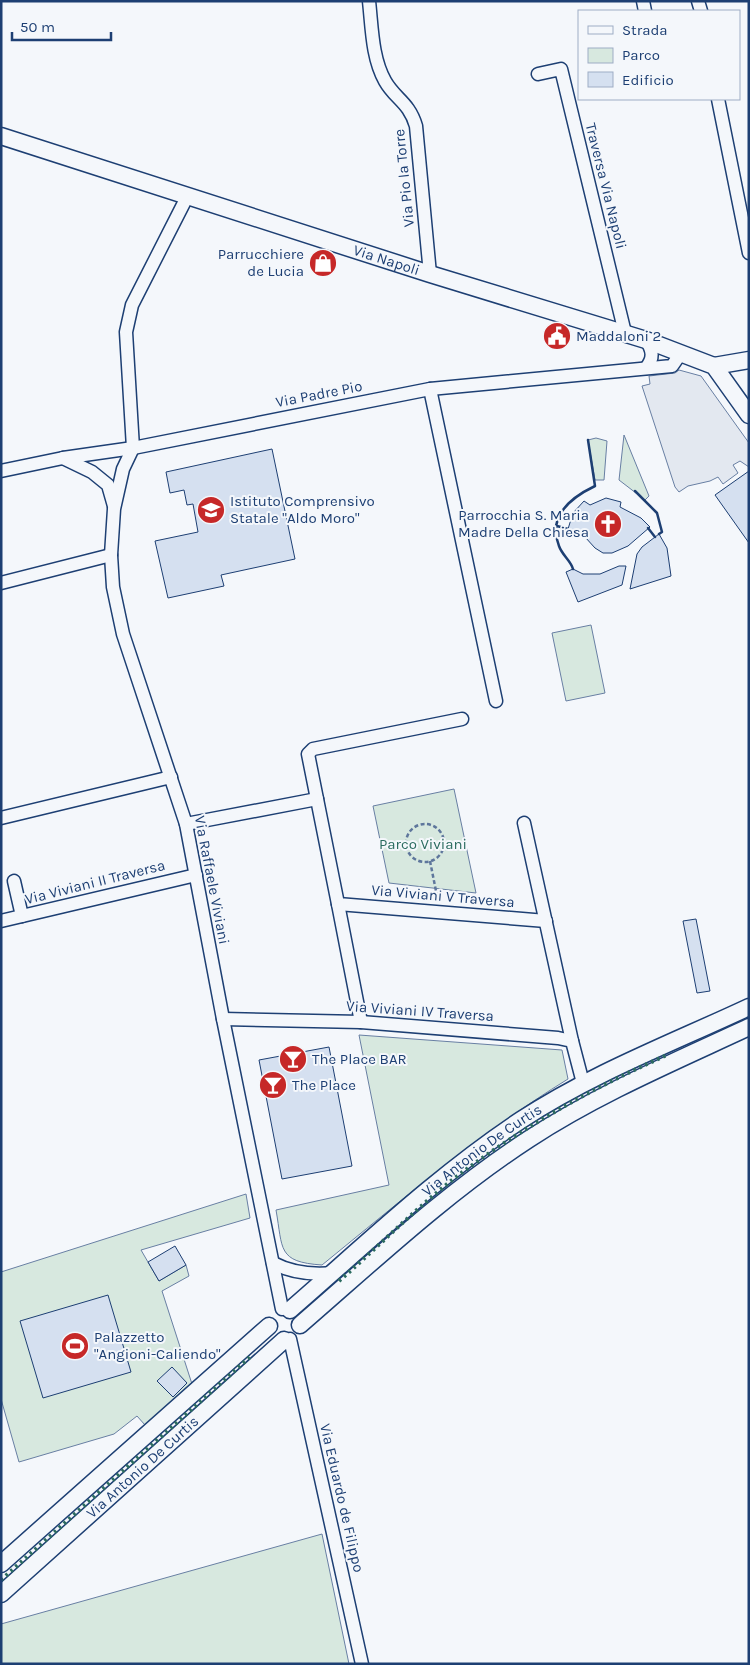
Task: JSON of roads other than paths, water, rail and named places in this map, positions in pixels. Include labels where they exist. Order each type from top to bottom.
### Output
[{"type":"street","name":"Via Pio la Torre","points":[[369,1],[377,61],[386,83],[412,113],[416,126],[430,274]]},
{"type":"street","name":"Traversa Via Napoli","points":[[538,74],[561,69],[625,333]]},
{"type":"street","points":[[718,100],[749,253]]},
{"type":"street","name":"Via Napoli","points":[[1,136],[430,274],[625,333],[714,366]]},
{"type":"street","name":"Via Raffaele Viviani","points":[[188,195],[132,305],[126,332],[133,448],[124,469],[114,509],[111,555],[112,587],[123,634],[186,824],[222,1019],[273,1263],[286,1310]]},
{"type":"street","points":[[646,340],[652,349],[652,360],[646,368]]},
{"type":"street","name":"Via Padre Pio","points":[[1,470],[63,458],[133,448],[430,389],[672,366],[681,353]]},
{"type":"street","points":[[749,360],[714,366],[749,415]]},
{"type":"street","points":[[430,389],[496,701]]},
{"type":"street","name":"Via Raffaele Viviani","points":[[63,458],[92,472],[108,484],[114,509]]},
{"type":"street","points":[[1,583],[111,555]]},
{"type":"street","points":[[361,1022],[308,754],[314,749],[462,719]]},
{"type":"street","points":[[1,818],[171,777]]},
{"type":"street","points":[[186,824],[317,799]]},
{"type":"street","points":[[524,823],[583,1083]]},
{"type":"street","name":"Via Viviani II Traversa","points":[[1,921],[196,875]]},
{"type":"street","points":[[14,881],[22,916]]},
{"type":"street","name":"Via Viviani V Traversa","points":[[338,904],[546,921]]},
{"type":"street","name":"Via Antonio De Curtis","points":[[1,1564],[270,1326],[273,1315],[286,1310],[333,1273],[447,1172],[522,1120],[583,1083],[614,1067],[749,1007]]},
{"type":"street","name":"Via Viviani IV Traversa","points":[[222,1019],[361,1022],[572,1041]]},
{"type":"street","name":"Via Antonio De Curtis","points":[[1,1594],[435,1208],[529,1139],[587,1104],[749,1028]]},
{"type":"street","points":[[700,1030],[707,1047]]},
{"type":"street","points":[[273,1263],[286,1270],[316,1274],[333,1273]]},
{"type":"street","points":[[270,1326],[276,1337],[291,1335],[298,1316],[286,1310]]},
{"type":"street","name":"Via Eduardo de Filippo","points":[[291,1335],[362,1664]]},
{"type":"place","name":"Parrucchiere de Lucia","points":[[323,263]]},
{"type":"place","name":"Maddaloni 2","points":[[557,336]]},
{"type":"place","name":"Istituto Comprensivo Statale \"Aldo Moro\"","points":[[211,510]]},
{"type":"place","name":"Parrocchia S. Maria Madre Della Chiesa","points":[[608,524]]},
{"type":"place","name":"The Place BAR","points":[[293,1059]]},
{"type":"place","name":"The Place","points":[[273,1085]]},
{"type":"place","name":"Palazzetto \"Angioni-Caliendo\"","points":[[75,1346]]},
{"type":"park label","name":"Parco Viviani","points":[[423,844]]}]
